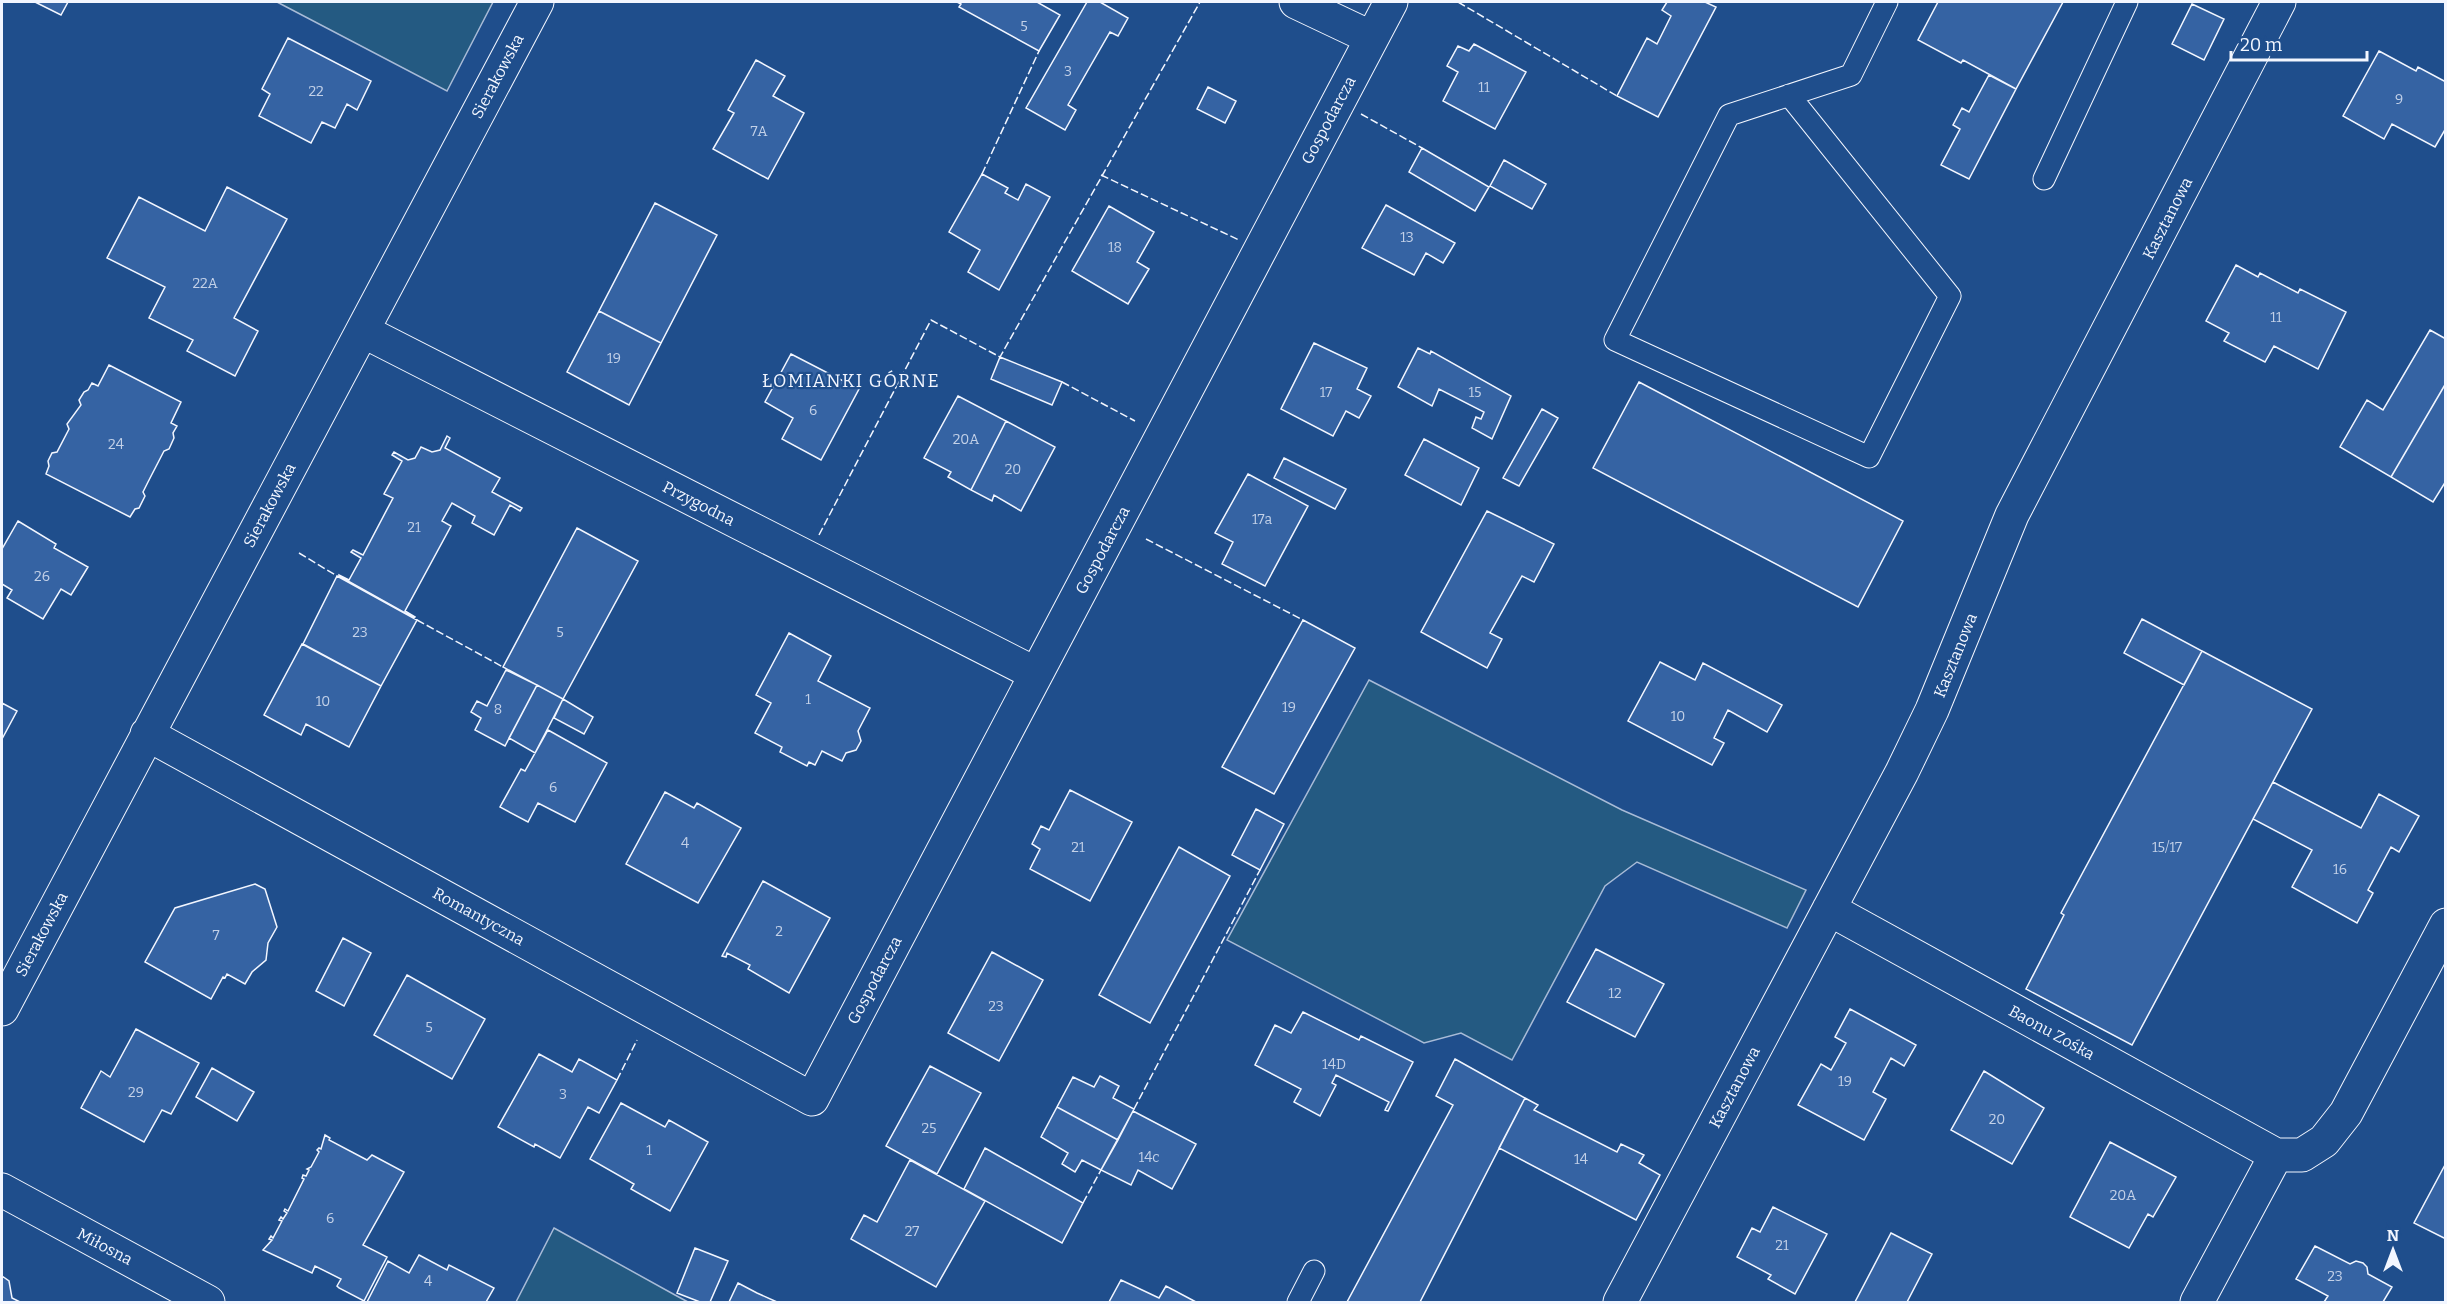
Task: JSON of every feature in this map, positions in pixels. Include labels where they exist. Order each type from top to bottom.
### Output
[{"type":"street","name":"Sierakowska","points":[[2,1009],[537,2]]},
{"type":"street","points":[[1296,2],[1372,38]]},
{"type":"street","name":"Gospodarcza","points":[[812,1099],[1391,2]]},
{"type":"street","name":"Kasztanowa","points":[[1620,1302],[1932,710],[2012,515],[2279,2]]},
{"type":"street","name":"Przygodna","points":[[363,331],[1036,674]]},
{"type":"street","name":"Romantyczna","points":[[147,734],[812,1099]]},
{"type":"street","name":"Baonu Zośka","points":[[1829,909],[2276,1155]]},
{"type":"street","points":[[2197,1302],[2276,1155],[2302,1155],[2324,1141],[2346,1113],[2445,925]]},
{"type":"street","name":"Miłosna","points":[[2,1190],[208,1302]]},
{"type":"lane","points":[[1789,95],[1950,296],[1869,457],[1615,340],[1729,115],[1789,95],[1851,75],[1887,2]]},
{"type":"lane","points":[[2044,179],[2127,2]]},
{"type":"lane","points":[[1298,1302],[1314,1271]]},
{"type":"shaded area","points":[[277,2],[493,2],[447,91]]},
{"type":"shaded area","points":[[1369,680],[1622,810],[1806,890],[1787,928],[1637,862],[1605,886],[1512,1060],[1461,1033],[1424,1043],[1227,940]]},
{"type":"shaded area","points":[[554,1228],[675,1295],[688,1302],[516,1302]]},
{"type":"building","points":[[35,2],[68,2],[61,15]]},
{"type":"building","points":[[957,2],[1037,2],[1060,15],[1039,51],[959,7],[961,4]]},
{"type":"building","points":[[1087,2],[1100,2],[1128,18],[1118,36],[1110,32],[1068,105],[1076,110],[1065,130],[1026,108]]},
{"type":"building","points":[[1667,2],[1705,2],[1716,7],[1658,117],[1617,96],[1647,38],[1657,44],[1671,16],[1662,10]]},
{"type":"building","points":[[1938,2],[2063,2],[2016,89],[1963,60],[1961,63],[1918,40]]},
{"type":"building","points":[[2192,4],[2224,19],[2204,60],[2172,44]]},
{"type":"building","points":[[288,38],[371,81],[357,110],[347,104],[335,128],[322,122],[311,143],[259,116],[270,94],[262,89]]},
{"type":"building","points":[[1474,44],[1526,72],[1495,129],[1443,101],[1458,72],[1447,66],[1458,46],[1469,51]]},
{"type":"building","points":[[2379,51],[2416,71],[2418,67],[2446,82],[2446,128],[2435,147],[2392,124],[2384,139],[2343,116]]},
{"type":"building","points":[[756,60],[785,76],[773,96],[804,113],[768,179],[713,149],[734,113],[728,110]]},
{"type":"building","points":[[1989,75],[2016,89],[1969,179],[1941,165],[1960,129],[1953,125],[1962,108],[1969,112]]},
{"type":"building","points":[[1208,87],[1236,101],[1225,123],[1197,109]]},
{"type":"building","points":[[1422,148],[1489,187],[1475,211],[1409,172]]},
{"type":"building","points":[[1504,160],[1546,184],[1532,209],[1490,186]]},
{"type":"building","points":[[982,174],[1008,188],[1005,193],[1018,200],[1026,184],[1050,197],[999,290],[968,272],[980,250],[949,232]]},
{"type":"building","points":[[227,187],[287,219],[234,318],[258,331],[235,376],[187,351],[193,340],[149,318],[165,287],[107,258],[139,197],[205,231]]},
{"type":"building","points":[[655,203],[717,235],[661,343],[599,311]]},
{"type":"building","points":[[1386,205],[1455,243],[1443,263],[1426,253],[1414,275],[1362,248]]},
{"type":"building","points":[[1109,206],[1154,232],[1137,262],[1149,269],[1128,304],[1072,271]]},
{"type":"building","points":[[2236,265],[2258,277],[2260,273],[2298,293],[2300,289],[2346,312],[2318,369],[2274,346],[2265,362],[2224,341],[2229,333],[2206,321]]},
{"type":"building","points":[[599,311],[661,343],[629,405],[567,372]]},
{"type":"building","points":[[2430,330],[2446,339],[2446,383],[2391,477],[2340,447],[2367,400],[2383,410]]},
{"type":"building","points":[[1314,343],[1367,368],[1357,389],[1371,396],[1359,418],[1346,411],[1333,436],[1281,409]]},
{"type":"building","points":[[1418,348],[1430,354],[1431,351],[1511,396],[1492,439],[1472,428],[1476,417],[1481,419],[1484,412],[1439,389],[1432,406],[1398,387]]},
{"type":"building","points":[[791,354],[859,389],[821,460],[782,439],[793,418],[765,402]]},
{"type":"building","points":[[1000,357],[1062,382],[1052,405],[991,379]]},
{"type":"building","points":[[109,365],[181,402],[171,423],[177,426],[173,433],[174,438],[169,449],[164,451],[143,492],[145,496],[139,508],[135,509],[130,517],[46,474],[52,453],[57,452],[69,429],[67,424],[81,405],[79,400],[92,383],[98,386]]},
{"type":"building","points":[[1639,382],[1903,521],[1858,607],[1593,468]]},
{"type":"building","points":[[2446,383],[2446,481],[2433,502],[2391,477]]},
{"type":"building","points":[[958,396],[1006,421],[971,490],[948,477],[951,472],[924,458]]},
{"type":"building","points":[[1542,409],[1558,418],[1519,486],[1503,478]]},
{"type":"building","points":[[1006,421],[1055,447],[1021,511],[994,495],[992,501],[971,490]]},
{"type":"building","points":[[447,436],[450,438],[445,448],[500,478],[492,492],[522,508],[520,511],[510,505],[494,535],[472,523],[475,516],[452,503],[442,521],[451,526],[405,611],[414,618],[339,575],[349,580],[361,558],[351,552],[353,550],[363,555],[393,498],[384,494],[402,461],[392,455],[394,452],[408,460],[415,458],[421,447],[432,452],[440,450]]},
{"type":"building","points":[[1424,439],[1479,468],[1461,505],[1405,475]]},
{"type":"building","points":[[1284,458],[1346,489],[1335,509],[1274,478]]},
{"type":"building","points":[[1248,474],[1308,506],[1265,586],[1222,564],[1233,542],[1215,533]]},
{"type":"building","points":[[1487,511],[1554,544],[1534,582],[1522,576],[1490,633],[1502,639],[1487,668],[1421,632]]},
{"type":"building","points":[[18,521],[56,544],[54,548],[88,567],[71,595],[61,589],[43,619],[7,598],[12,590],[2,584],[2,549]]},
{"type":"building","points":[[577,528],[638,561],[563,699],[503,667]]},
{"type":"building","points":[[337,576],[417,620],[381,686],[303,644]]},
{"type":"building","points":[[2142,619],[2202,651],[2184,685],[2124,653]]},
{"type":"building","points":[[1303,620],[1355,648],[1274,794],[1222,767]]},
{"type":"building","points":[[789,633],[831,656],[818,681],[870,708],[858,731],[861,741],[856,750],[846,753],[842,761],[822,751],[815,765],[809,762],[807,766],[780,752],[782,747],[755,733],[771,703],[756,695]]},
{"type":"building","points":[[302,644],[381,686],[349,747],[306,724],[301,735],[264,715]]},
{"type":"building","points":[[2202,651],[2312,709],[2132,1045],[2026,989],[2064,915],[2061,913]]},
{"type":"building","points":[[1660,662],[1695,680],[1703,663],[1782,705],[1767,732],[1728,710],[1714,738],[1724,743],[1712,765],[1628,721]]},
{"type":"building","points":[[506,670],[537,685],[505,746],[475,730],[481,718],[471,712],[477,701],[487,706]]},
{"type":"building","points":[[537,685],[563,699],[535,753],[509,738]]},
{"type":"building","points":[[563,699],[593,717],[584,734],[554,718]]},
{"type":"building","points":[[2,703],[17,711],[2,739]]},
{"type":"building","points":[[548,730],[607,763],[575,822],[538,803],[528,822],[500,807],[521,769],[525,771]]},
{"type":"building","points":[[2273,782],[2361,828],[2379,794],[2419,816],[2399,852],[2391,847],[2368,890],[2373,893],[2357,923],[2292,887],[2312,850],[2253,819]]},
{"type":"building","points":[[1070,790],[1132,822],[1090,901],[1030,869],[1040,849],[1032,844],[1041,826],[1049,830]]},
{"type":"building","points":[[665,792],[694,808],[697,803],[741,828],[698,903],[626,864]]},
{"type":"building","points":[[1256,809],[1284,824],[1260,870],[1232,855]]},
{"type":"building","points":[[1179,847],[1230,876],[1150,1023],[1099,995]]},
{"type":"building","points":[[763,881],[830,918],[789,993],[748,969],[750,965],[727,953],[726,957],[722,956]]},
{"type":"building","points":[[255,884],[265,889],[277,927],[268,943],[266,960],[252,972],[245,984],[227,974],[211,999],[145,962],[175,908]]},
{"type":"building","points":[[343,938],[371,953],[344,1006],[316,991]]},
{"type":"building","points":[[1596,949],[1664,984],[1635,1037],[1567,1002]]},
{"type":"building","points":[[992,952],[1043,980],[999,1061],[948,1033]]},
{"type":"building","points":[[407,975],[485,1019],[452,1079],[374,1035]]},
{"type":"building","points":[[1850,1009],[1916,1045],[1904,1066],[1891,1058],[1873,1092],[1886,1099],[1864,1140],[1798,1105],[1821,1064],[1831,1070],[1846,1043],[1835,1037]]},
{"type":"building","points":[[1303,1012],[1359,1040],[1361,1036],[1413,1062],[1388,1111],[1385,1110],[1389,1102],[1336,1075],[1332,1083],[1336,1085],[1320,1116],[1294,1102],[1301,1089],[1255,1065],[1275,1025],[1291,1033]]},
{"type":"building","points":[[136,1029],[199,1063],[171,1114],[162,1110],[144,1142],[81,1108],[101,1071],[110,1077]]},
{"type":"building","points":[[539,1054],[572,1072],[579,1059],[617,1080],[599,1113],[588,1107],[560,1158],[498,1127]]},
{"type":"building","points":[[1455,1059],[1525,1098],[1420,1302],[1347,1302],[1453,1105],[1436,1096]]},
{"type":"building","points":[[930,1066],[981,1093],[937,1174],[886,1146]]},
{"type":"building","points":[[212,1068],[254,1092],[237,1121],[196,1097]]},
{"type":"building","points":[[1984,1071],[2044,1108],[2012,1164],[1951,1130]]},
{"type":"building","points":[[1100,1076],[1119,1086],[1113,1098],[1134,1109],[1118,1140],[1057,1107],[1073,1077],[1094,1087]]},
{"type":"building","points":[[1525,1098],[1538,1105],[1534,1110],[1617,1152],[1621,1144],[1644,1155],[1639,1163],[1660,1175],[1636,1220],[1499,1148]]},
{"type":"building","points":[[621,1103],[665,1127],[669,1120],[708,1142],[670,1211],[631,1189],[634,1184],[590,1159]]},
{"type":"building","points":[[1057,1107],[1118,1140],[1101,1170],[1082,1160],[1075,1172],[1062,1164],[1068,1153],[1041,1137]]},
{"type":"building","points":[[1133,1111],[1196,1144],[1172,1189],[1138,1170],[1131,1185],[1101,1170]]},
{"type":"building","points":[[325,1135],[330,1138],[329,1140],[367,1160],[372,1155],[404,1172],[363,1245],[387,1257],[364,1301],[339,1288],[337,1286],[341,1279],[315,1266],[312,1273],[263,1250],[272,1240],[269,1239],[271,1236],[273,1238],[282,1221],[279,1220],[281,1217],[283,1219],[287,1213],[284,1211],[285,1209],[288,1211],[304,1179],[303,1175],[306,1176],[309,1170],[307,1169],[311,1167],[319,1152],[317,1150],[321,1149]]},
{"type":"building","points":[[2110,1142],[2176,1177],[2153,1217],[2148,1214],[2129,1248],[2070,1217]]},
{"type":"building","points":[[985,1148],[1083,1203],[1062,1243],[964,1189]]},
{"type":"building","points":[[910,1160],[985,1201],[936,1287],[851,1239],[864,1215],[877,1222]]},
{"type":"building","points":[[2446,1163],[2446,1239],[2414,1223]]},
{"type":"building","points":[[1773,1207],[1827,1234],[1795,1294],[1768,1279],[1771,1275],[1737,1257],[1752,1228],[1760,1232]]},
{"type":"building","points":[[1891,1233],[1932,1254],[1907,1302],[1855,1302]]},
{"type":"building","points":[[2315,1246],[2350,1264],[2356,1261],[2363,1263],[2367,1267],[2368,1274],[2392,1287],[2383,1302],[2324,1302],[2328,1296],[2296,1279]]},
{"type":"building","points":[[695,1248],[728,1261],[710,1302],[700,1302],[677,1293]]},
{"type":"building","points":[[419,1255],[447,1270],[449,1265],[494,1288],[486,1302],[367,1302],[388,1261],[409,1273]]},
{"type":"building","points":[[2,1276],[9,1281],[12,1298],[20,1302],[2,1302]]},
{"type":"building","points":[[1121,1280],[1159,1298],[1166,1286],[1196,1302],[1109,1302]]},
{"type":"building","points":[[738,1283],[757,1293],[777,1302],[729,1302]]},
{"type":"fence","points":[[819,535],[931,320],[1000,357],[1200,2]]},
{"type":"fence","points":[[1458,2],[1617,96]]},
{"type":"fence","points":[[982,174],[1039,51]]},
{"type":"fence","points":[[1361,114],[1422,148]]},
{"type":"fence","points":[[1101,175],[1239,240]]},
{"type":"fence","points":[[1062,382],[1135,421]]},
{"type":"fence","points":[[1146,539],[1303,620]]},
{"type":"fence","points":[[299,553],[337,576]]},
{"type":"fence","points":[[417,620],[503,667]]},
{"type":"fence","points":[[1134,1109],[1260,870]]},
{"type":"fence","points":[[617,1080],[637,1040]]},
{"type":"fence","points":[[1083,1203],[1101,1170]]},
{"type":"district","name":"ŁOMIANKI GÓRNE","points":[[851,381]]}]
